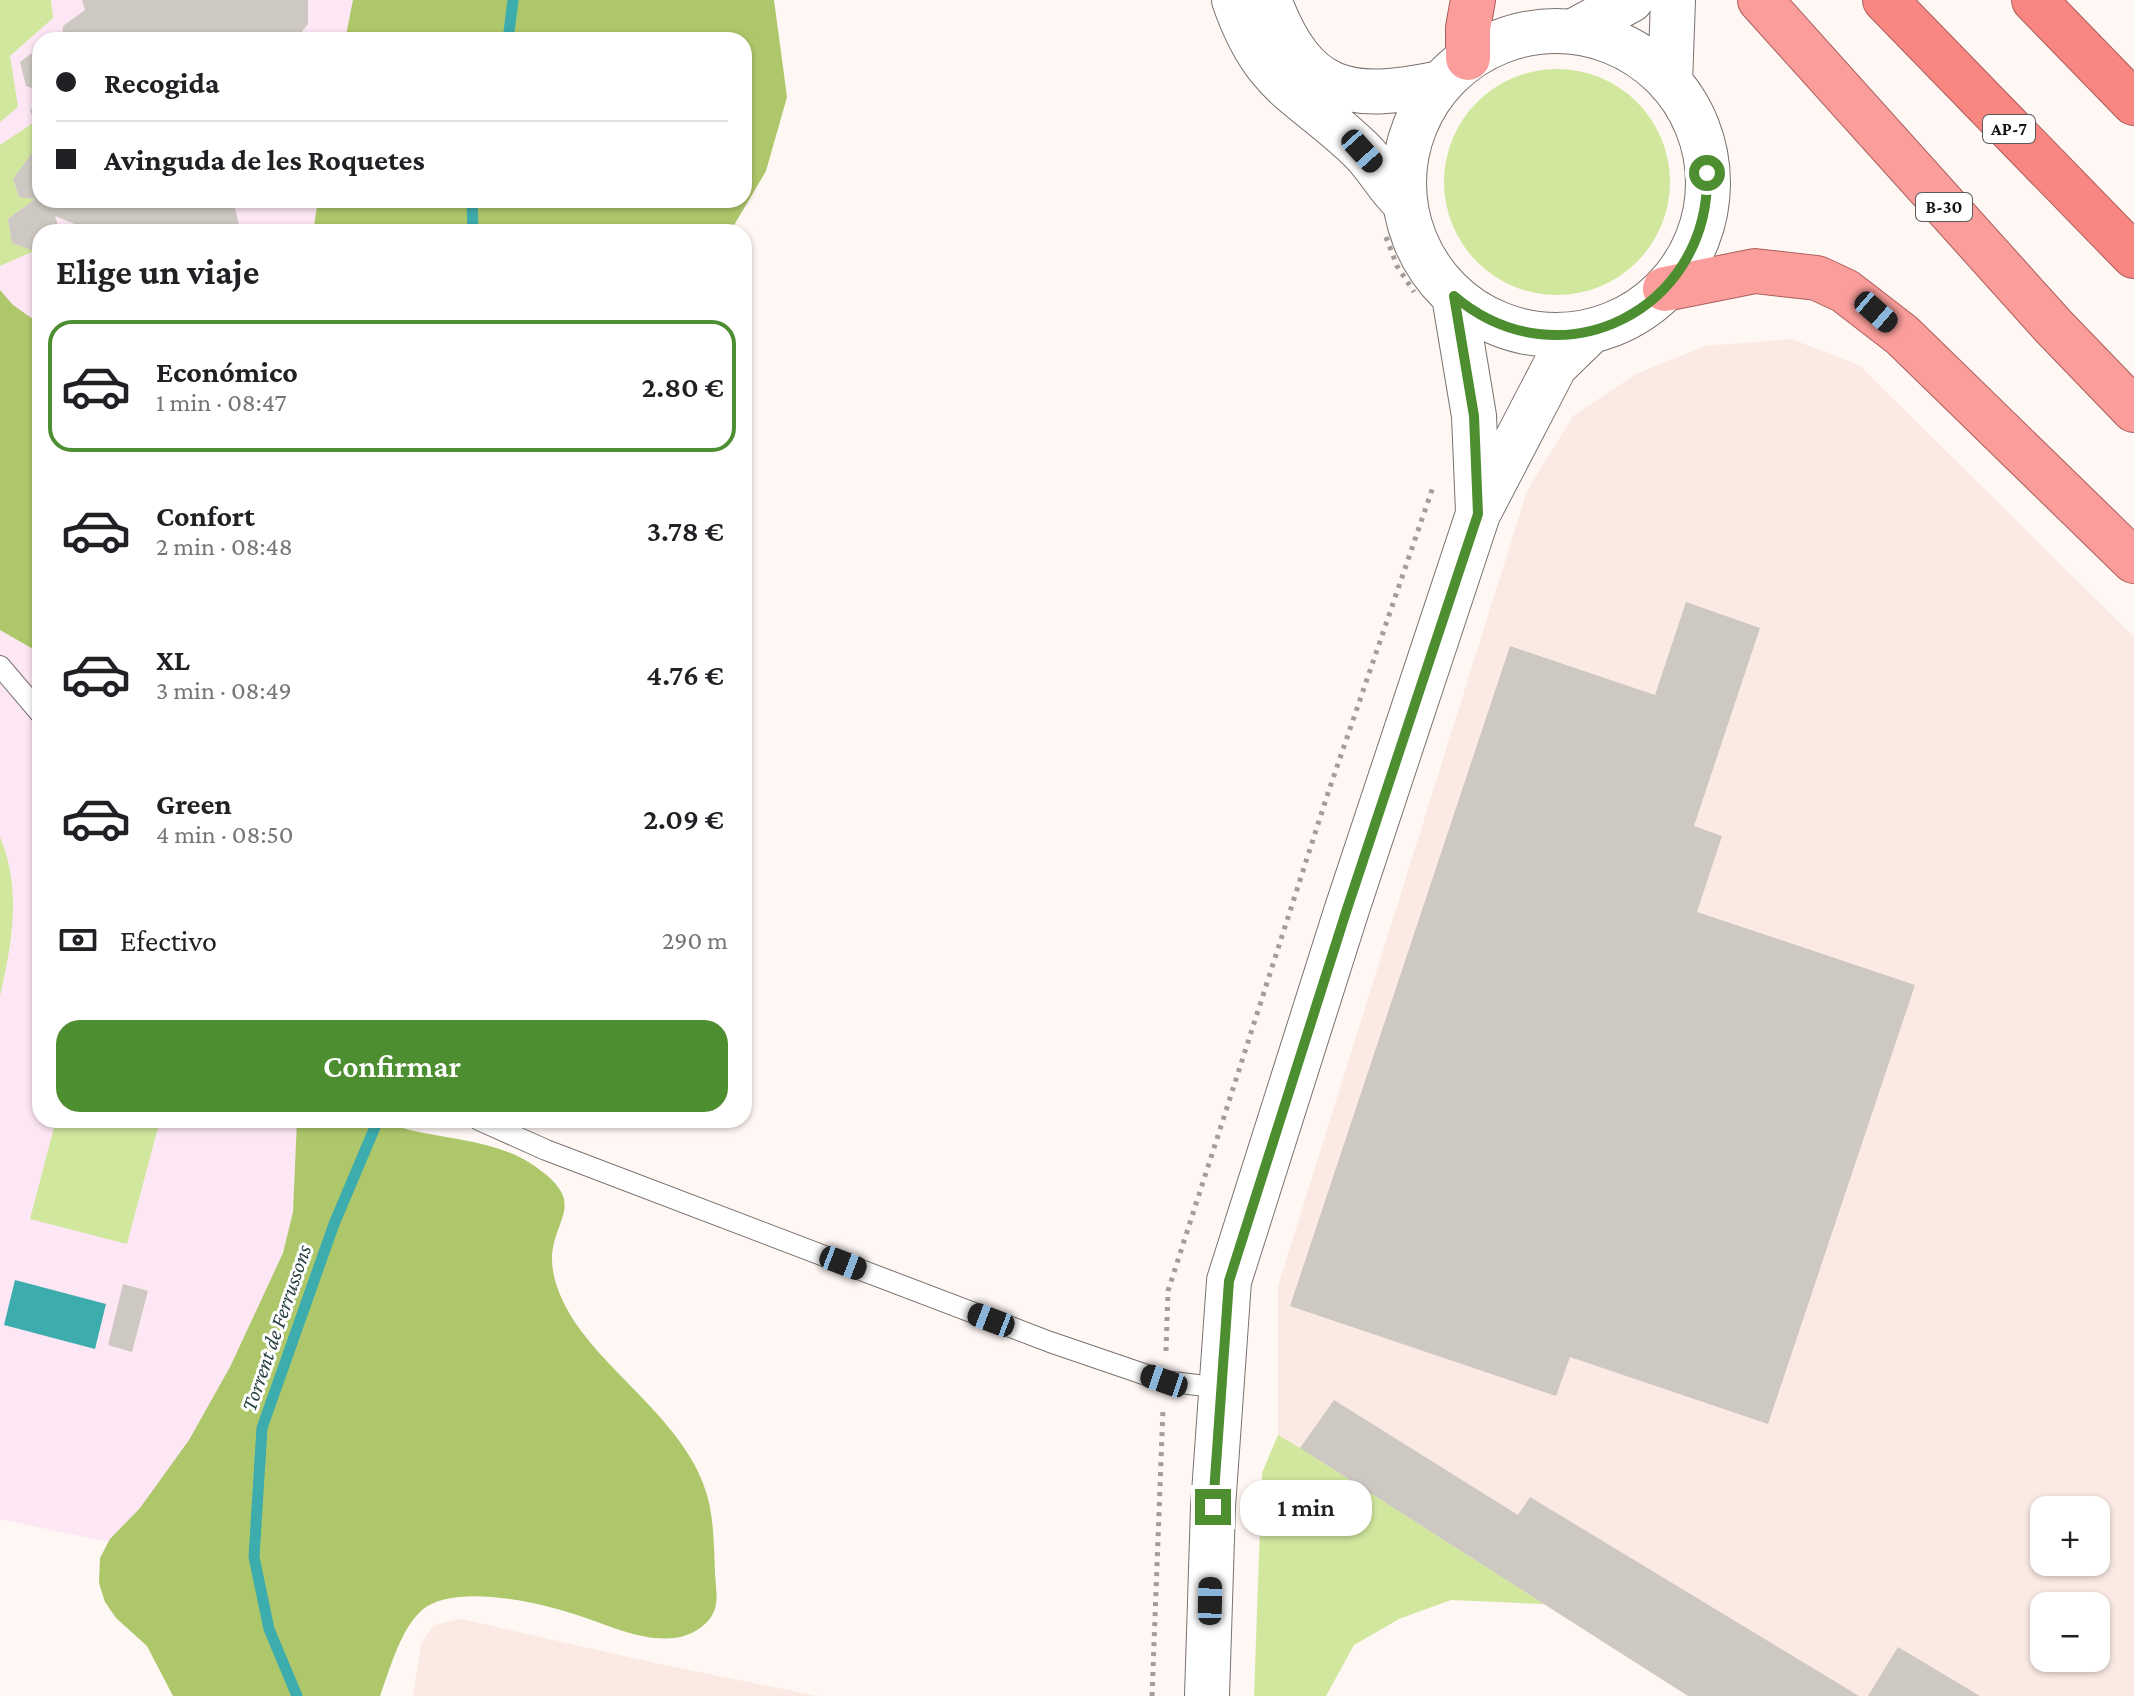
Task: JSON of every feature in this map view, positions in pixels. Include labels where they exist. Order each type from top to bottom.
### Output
[{"type":"highway","points":[[1454,70],[1468,28],[1473,0]]},
{"type":"highway","name":"B-30","points":[[1760,0],[2043,316],[2134,410]]},
{"type":"highway","name":"AP-7","points":[[1885,0],[2134,256]]},
{"type":"highway","points":[[2034,0],[2134,103]]},
{"type":"highway","points":[[1665,289],[1755,271],[1817,278],[1845,291],[1902,335],[2134,561]]},
{"type":"street","points":[[1234,0],[1255,50],[1271,75],[1362,151],[1405,203]]},
{"type":"street","points":[[1269,0],[1296,54],[1319,77],[1368,94],[1454,70],[1518,35],[1572,32],[1626,48],[1670,83],[1698,131],[1708,187],[1696,242],[1683,267],[1665,289],[1631,315],[1591,331],[1559,335],[1526,332],[1495,323],[1454,296],[1434,273],[1418,247],[1405,203],[1408,145],[1421,112],[1454,70]]},
{"type":"street","points":[[1572,32],[1631,0]]},
{"type":"street","points":[[1670,83],[1673,0]]},
{"type":"street","points":[[1454,296],[1474,416],[1478,514]]},
{"type":"street","points":[[1207,1696],[1213,1507],[1229,1281],[1346,912],[1478,514],[1555,366],[1591,331]]},
{"type":"lane","points":[[0,666],[32,704]]},
{"type":"lane","points":[[497,1128],[546,1150],[1050,1342],[1164,1381],[1222,1388]]},
{"type":"shaded area","points":[[0,0],[388,0],[382,32],[32,32],[32,208],[342,208],[339,224],[32,224],[32,1128],[337,1128],[295,1582],[0,1519]]},
{"type":"shaded area","points":[[1791,339],[1859,365],[2134,637],[2134,1696],[1688,1696],[1278,1435],[1278,1286],[1527,491],[1573,416],[1636,374],[1705,346]]},
{"type":"shaded area","points":[[461,1619],[818,1696],[413,1696],[421,1644],[434,1625]]},
{"type":"green space","points":[[0,0],[51,0],[53,18],[37,32],[32,32],[32,37],[10,56],[18,107],[0,122]]},
{"type":"green space","points":[[353,0],[774,0],[787,97],[766,171],[752,195],[752,32],[347,32]]},
{"type":"green space","points":[[1557,69],[1600,78],[1620,88],[1637,102],[1651,119],[1661,139],[1670,182],[1661,225],[1651,245],[1637,262],[1620,276],[1600,286],[1557,295],[1514,286],[1494,276],[1477,262],[1463,245],[1453,225],[1444,182],[1453,139],[1463,119],[1477,102],[1494,88],[1514,78]]},
{"type":"green space","points":[[32,124],[32,154],[13,179],[19,197],[32,199],[32,201],[8,219],[12,243],[32,252],[0,266],[0,145]]},
{"type":"green space","points":[[317,208],[744,208],[735,224],[314,224]]},
{"type":"green space","points":[[0,290],[13,305],[32,318],[32,648],[0,630]]},
{"type":"green space","points":[[0,837],[11,877],[13,916],[0,996]]},
{"type":"green space","points":[[54,1128],[158,1128],[127,1244],[30,1219]]},
{"type":"green space","points":[[297,1128],[404,1128],[475,1142],[522,1158],[551,1180],[564,1200],[552,1265],[564,1303],[595,1348],[669,1427],[698,1471],[707,1495],[713,1534],[716,1600],[711,1618],[692,1633],[677,1638],[661,1638],[627,1632],[522,1601],[455,1597],[436,1602],[414,1618],[396,1650],[380,1696],[173,1696],[147,1646],[116,1618],[105,1602],[99,1583],[100,1558],[110,1539],[140,1508],[189,1440],[230,1367],[283,1253],[293,1212]]},
{"type":"green space","points":[[1278,1435],[1544,1604],[1451,1600],[1399,1619],[1354,1645],[1326,1696],[1254,1696],[1262,1473]]},
{"type":"water","points":[[15,1280],[106,1304],[95,1349],[4,1325]]},
{"type":"building","points":[[82,0],[308,0],[308,24],[302,32],[63,32],[63,26],[85,10]]},
{"type":"building","points":[[32,53],[32,88],[26,86],[20,62]]},
{"type":"building","points":[[32,153],[32,199],[19,197],[13,179]]},
{"type":"building","points":[[32,201],[32,208],[235,208],[239,224],[75,224],[55,216],[58,224],[32,224],[32,250],[12,243],[8,219]]},
{"type":"building","points":[[1686,602],[1760,628],[1694,826],[1722,836],[1697,912],[1915,985],[1768,1424],[1570,1357],[1556,1396],[1290,1306],[1510,646],[1655,695]]},
{"type":"building","points":[[123,1284],[148,1291],[132,1352],[108,1345]]},
{"type":"building","points":[[1334,1400],[1518,1515],[1530,1497],[1859,1696],[1688,1696],[1300,1448]]},
{"type":"building","points":[[1898,1647],[1980,1696],[1868,1696]]},
{"type":"waterway","name":"Torrent de Ferrussons","points":[[509,32],[513,0]]},
{"type":"waterway","name":"Torrent de Ferrussons","points":[[472,208],[473,224]]},
{"type":"waterway","name":"Torrent de Ferrussons","points":[[297,1696],[269,1629],[254,1557],[262,1428],[334,1224],[375,1128]]},
{"type":"route","points":[[1213,1507],[1229,1281],[1346,912],[1478,514],[1474,416],[1454,296],[1495,323],[1542,335],[1574,334],[1621,320],[1658,296],[1683,267],[1701,228],[1707,201],[1707,173]]}]
